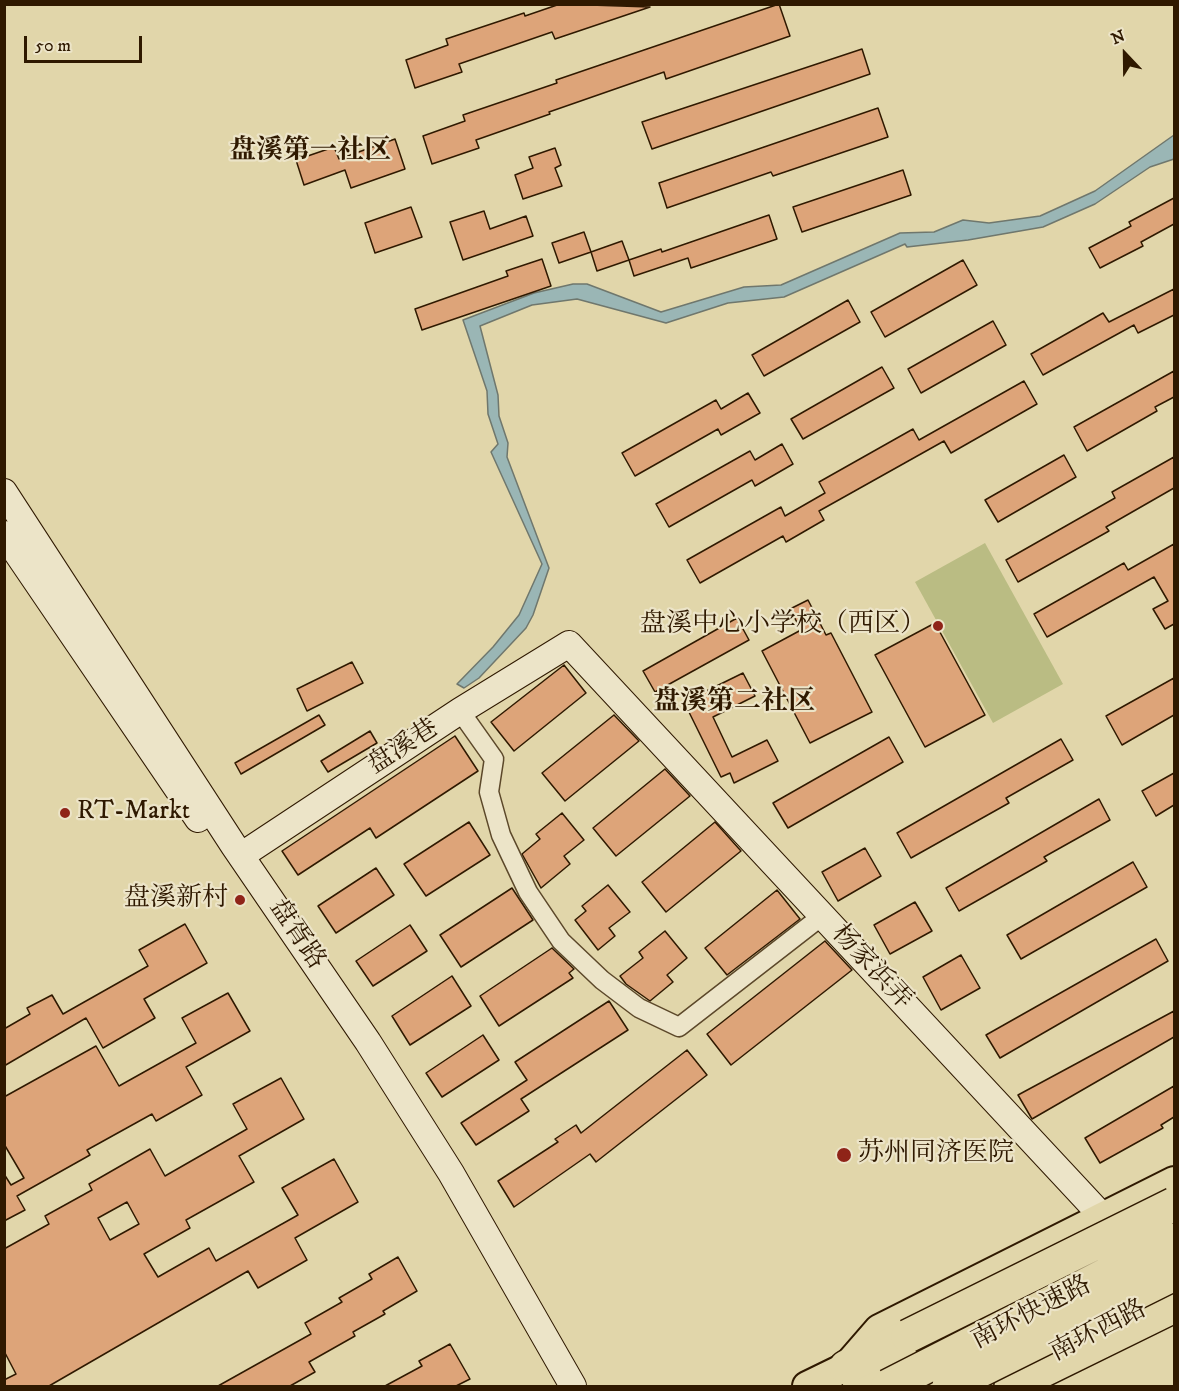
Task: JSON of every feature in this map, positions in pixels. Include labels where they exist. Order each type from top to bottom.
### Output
[{"type":"highway","points":[[852,1377],[908,1336],[1174,1204]]},
{"type":"highway","name":"南环快速路","points":[[888,1386],[1174,1240]]},
{"type":"highway","points":[[1011,1386],[1173,1292]]},
{"type":"highway","name":"南环快速路","points":[[949,1386],[1173,1292]]},
{"type":"main road","name":"盘胥路","points":[[4,492],[242,855],[368,1042],[451,1173],[573,1386]]},
{"type":"main road","name":"盘胥路","points":[[4,534],[229,865],[356,1045],[439,1178],[555,1386]]},
{"type":"main road","name":"盘溪巷","points":[[242,855],[460,711],[569,644]]},
{"type":"main road","name":"杨家浜弄","points":[[569,644],[1173,1292]]},
{"type":"main road","points":[[852,1377],[879,1329],[1174,1181]]},
{"type":"main road","points":[[807,1386],[852,1377],[1174,1222]]},
{"type":"main road","name":"南环西路","points":[[990,1386],[1173,1292]]},
{"type":"street","points":[[460,711],[494,759],[489,792],[501,835],[528,892],[561,941],[602,980],[639,1008],[679,1027],[822,916]]},
{"type":"green space","points":[[985,543],[1063,684],[993,723],[915,582]]},
{"type":"water","points":[[1174,135],[1174,159],[1150,167],[1095,204],[1043,227],[968,240],[907,247],[905,244],[784,297],[728,303],[666,323],[577,299],[532,305],[480,326],[498,395],[499,416],[508,443],[507,457],[549,568],[533,615],[526,628],[479,678],[464,688],[457,684],[493,647],[519,615],[542,564],[491,452],[498,444],[488,414],[487,391],[463,320],[534,293],[573,284],[587,284],[661,312],[744,287],[781,285],[900,233],[934,232],[963,220],[989,223],[1040,216],[1095,191]]},
{"type":"building","points":[[560,4],[650,7],[555,39],[552,32],[459,64],[462,72],[415,88],[406,60],[448,45],[446,39],[524,13],[525,16]]},
{"type":"building","points":[[779,4],[790,36],[666,79],[664,72],[549,112],[550,114],[476,140],[479,148],[432,164],[423,136],[465,121],[463,115],[557,83],[556,80]]},
{"type":"building","points":[[862,49],[870,74],[652,149],[642,122]]},
{"type":"building","points":[[878,108],[888,137],[773,176],[771,172],[667,208],[659,183]]},
{"type":"building","points":[[395,139],[405,169],[351,188],[345,170],[304,185],[296,160],[334,147],[339,159]]},
{"type":"building","points":[[555,148],[561,165],[555,168],[562,186],[523,199],[515,175],[533,168],[529,157]]},
{"type":"building","points":[[903,170],[911,195],[802,232],[793,207]]},
{"type":"building","points":[[1174,198],[1174,224],[1141,242],[1143,246],[1100,268],[1089,248],[1131,226],[1129,222]]},
{"type":"building","points":[[411,207],[422,237],[375,253],[365,223]]},
{"type":"building","points":[[484,211],[490,229],[526,216],[533,236],[463,260],[450,222]]},
{"type":"building","points":[[769,215],[777,239],[691,268],[688,258],[634,276],[629,260],[661,249],[662,252]]},
{"type":"building","points":[[584,232],[591,252],[559,263],[552,243]]},
{"type":"building","points":[[622,241],[629,260],[597,271],[591,252]]},
{"type":"building","points":[[542,259],[551,286],[422,330],[415,309],[508,276],[506,271]]},
{"type":"building","points":[[963,260],[977,285],[885,337],[871,312]]},
{"type":"building","points":[[1174,289],[1174,315],[1138,333],[1134,325],[1043,375],[1031,354],[1103,313],[1109,322]]},
{"type":"building","points":[[848,300],[860,322],[764,376],[752,355]]},
{"type":"building","points":[[993,321],[1006,345],[921,393],[908,369]]},
{"type":"building","points":[[882,367],[894,388],[803,439],[791,419]]},
{"type":"building","points":[[1174,371],[1174,397],[1155,407],[1157,411],[1087,451],[1074,427]]},
{"type":"building","points":[[1024,381],[1037,404],[951,453],[944,441],[819,511],[824,520],[786,542],[783,536],[700,583],[687,560],[781,507],[785,516],[825,493],[819,482],[913,429],[919,440]]},
{"type":"building","points":[[748,393],[760,413],[721,435],[718,429],[635,476],[622,453],[716,400],[721,409]]},
{"type":"building","points":[[782,444],[793,464],[755,486],[752,480],[669,527],[656,504],[750,451],[755,460]]},
{"type":"building","points":[[1064,455],[1076,477],[998,522],[985,500]]},
{"type":"building","points":[[1174,457],[1174,488],[1106,527],[1109,531],[1018,582],[1006,560],[1115,498],[1112,492]]},
{"type":"building","points":[[1174,544],[1174,624],[1165,629],[1153,609],[1168,601],[1154,577],[1047,637],[1034,614],[1124,563],[1128,570]]},
{"type":"building","points":[[808,600],[826,635],[831,633],[872,712],[810,743],[762,651],[801,630],[790,609]]},
{"type":"building","points":[[737,618],[749,640],[655,692],[643,671]]},
{"type":"building","points":[[935,623],[985,715],[925,747],[875,655]]},
{"type":"building","points":[[352,662],[363,683],[307,711],[297,689]]},
{"type":"building","points":[[564,665],[586,693],[514,751],[491,722]]},
{"type":"building","points":[[743,673],[755,696],[713,717],[732,757],[767,740],[778,761],[734,783],[730,773],[721,777],[684,702]]},
{"type":"building","points":[[1174,678],[1174,715],[1122,745],[1106,716]]},
{"type":"building","points":[[319,715],[325,725],[241,774],[235,763]]},
{"type":"building","points":[[614,715],[639,741],[565,801],[542,773]]},
{"type":"building","points":[[370,731],[377,743],[328,772],[321,761]]},
{"type":"building","points":[[455,736],[478,771],[376,838],[370,828],[298,875],[282,851]]},
{"type":"building","points":[[889,737],[903,762],[788,828],[773,803]]},
{"type":"building","points":[[1061,739],[1073,760],[1006,798],[1009,803],[911,858],[897,833]]},
{"type":"building","points":[[665,769],[690,796],[616,856],[593,828]]},
{"type":"building","points":[[1174,773],[1174,805],[1156,816],[1142,791]]},
{"type":"building","points":[[1099,799],[1110,820],[1044,857],[1047,861],[959,911],[946,888]]},
{"type":"building","points":[[562,813],[584,840],[564,856],[570,864],[541,888],[522,854],[540,839],[536,834]]},
{"type":"building","points":[[469,822],[490,855],[426,896],[404,864]]},
{"type":"building","points":[[715,822],[741,851],[666,912],[642,882]]},
{"type":"building","points":[[865,848],[881,876],[838,901],[822,872]]},
{"type":"building","points":[[1133,862],[1147,887],[1021,959],[1007,935]]},
{"type":"building","points":[[376,868],[394,895],[336,933],[318,906]]},
{"type":"building","points":[[608,885],[630,912],[609,928],[615,936],[598,950],[575,920],[586,911],[582,906]]},
{"type":"building","points":[[512,888],[533,920],[461,967],[440,935]]},
{"type":"building","points":[[777,890],[800,919],[727,975],[705,948]]},
{"type":"building","points":[[915,902],[932,931],[890,954],[874,925]]},
{"type":"building","points":[[185,924],[207,963],[144,999],[155,1018],[103,1048],[86,1018],[4,1066],[4,1029],[30,1014],[27,1008],[52,995],[63,1014],[148,966],[139,950]]},
{"type":"building","points":[[410,925],[427,951],[373,986],[356,961]]},
{"type":"building","points":[[665,931],[687,958],[667,975],[673,982],[650,1001],[626,984],[620,976],[643,958],[639,952]]},
{"type":"building","points":[[1156,939],[1168,961],[1000,1058],[986,1035]]},
{"type":"building","points":[[825,941],[852,970],[731,1065],[707,1034]]},
{"type":"building","points":[[552,948],[574,969],[569,973],[573,978],[499,1026],[480,996]]},
{"type":"building","points":[[961,955],[980,988],[941,1010],[923,977]]},
{"type":"building","points":[[452,976],[471,1006],[410,1045],[392,1016]]},
{"type":"building","points":[[228,993],[250,1031],[186,1067],[202,1095],[156,1121],[152,1114],[87,1150],[90,1155],[17,1196],[25,1210],[4,1221],[4,1174],[11,1185],[24,1178],[4,1144],[4,1097],[96,1046],[119,1086],[196,1043],[182,1018]]},
{"type":"building","points":[[609,1001],[628,1030],[521,1099],[529,1111],[476,1145],[461,1123],[527,1080],[515,1062]]},
{"type":"building","points":[[1174,1011],[1174,1037],[1032,1119],[1018,1095]]},
{"type":"building","points":[[483,1035],[499,1060],[442,1097],[426,1073]]},
{"type":"building","points":[[687,1050],[707,1075],[596,1162],[590,1154],[514,1207],[498,1181],[558,1142],[555,1139],[576,1125],[581,1133]]},
{"type":"building","points":[[281,1078],[304,1119],[239,1156],[254,1182],[186,1220],[190,1228],[144,1254],[158,1277],[209,1248],[216,1261],[298,1215],[282,1188],[334,1159],[358,1202],[295,1238],[307,1260],[258,1288],[248,1271],[49,1386],[4,1386],[4,1380],[16,1374],[4,1351],[4,1249],[49,1224],[45,1216],[92,1190],[89,1184],[150,1149],[165,1176],[247,1129],[233,1104]],"holes":[[[127,1202],[139,1224],[110,1240],[98,1218]]]},
{"type":"building","points":[[1174,1086],[1174,1117],[1161,1125],[1163,1128],[1100,1163],[1085,1138]]},
{"type":"building","points":[[398,1257],[417,1291],[383,1311],[385,1314],[353,1332],[355,1336],[309,1362],[315,1372],[290,1386],[218,1386],[311,1334],[305,1323],[342,1302],[339,1298],[372,1279],[369,1274]]},
{"type":"building","points":[[450,1344],[470,1379],[456,1386],[385,1386],[422,1366],[419,1361]]},
{"type":"place","name":"盘溪中心小学校（西区）","points":[[938,626]]},
{"type":"place","name":"RT-Markt","points":[[65,813]]},
{"type":"place","name":"盘溪新村","points":[[240,900]]},
{"type":"place","name":"苏州同济医院","points":[[844,1155]]},
{"type":"district","name":"盘溪第一社区","points":[[310,152]]},
{"type":"district","name":"盘溪第二社区","points":[[734,703]]}]
